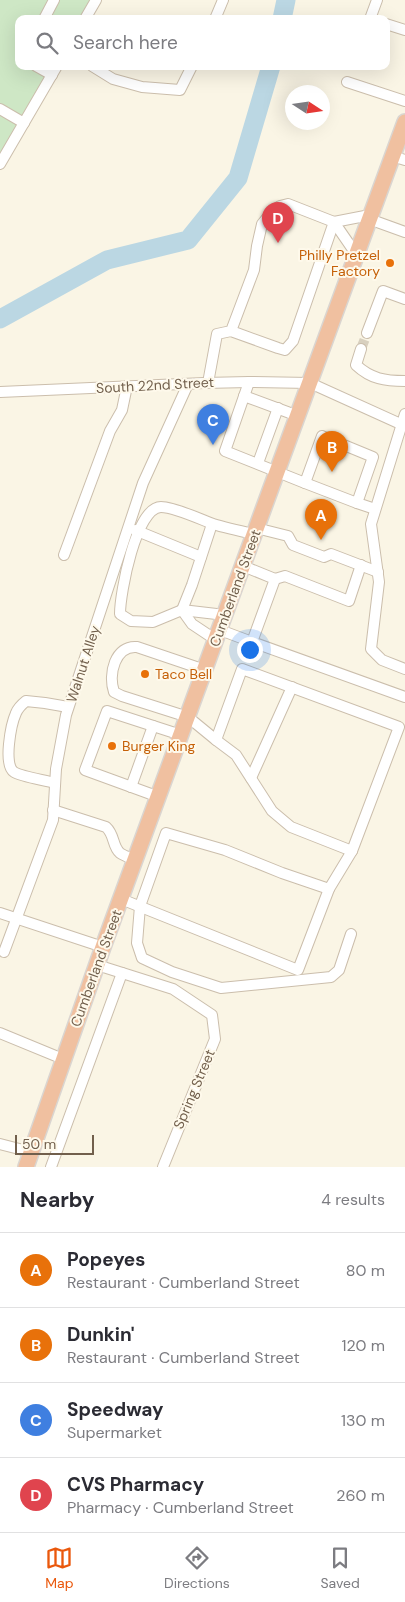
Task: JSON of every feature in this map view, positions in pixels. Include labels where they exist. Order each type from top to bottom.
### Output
[{"type":"highway","name":"Cumberland Street","points":[[26,1167],[63,1059],[356,254],[370,217],[399,158],[405,122]]},
{"type":"street","points":[[46,15],[54,0]]},
{"type":"street","points":[[87,15],[96,0]]},
{"type":"street","points":[[217,15],[223,0]]},
{"type":"street","points":[[371,15],[377,0]]},
{"type":"street","points":[[390,25],[405,30]]},
{"type":"street","points":[[98,70],[113,79],[142,87],[180,90],[190,70]]},
{"type":"street","points":[[0,164],[54,71]]},
{"type":"street","points":[[347,82],[405,101]]},
{"type":"street","points":[[0,110],[24,123]]},
{"type":"street","points":[[231,331],[254,270],[262,224],[280,206],[288,204],[334,222],[370,217],[405,232]]},
{"type":"street","points":[[334,222],[356,254]]},
{"type":"street","points":[[208,383],[216,334],[231,331],[285,350],[290,346],[334,222]]},
{"type":"street","points":[[367,334],[383,291],[405,299]]},
{"type":"street","points":[[361,349],[356,365],[367,375],[393,381],[405,381]]},
{"type":"street","points":[[249,382],[225,451],[375,509]]},
{"type":"street","name":"South 22nd Street","points":[[0,392],[208,383],[310,383]]},
{"type":"street","points":[[310,383],[404,421],[371,524],[379,582],[371,649],[382,660],[405,670]]},
{"type":"street","name":"Walnut Alley","points":[[4,952],[53,820],[56,769],[68,707],[143,483],[188,384]]},
{"type":"street","points":[[64,555],[110,430],[122,410],[128,386]]},
{"type":"street","points":[[244,396],[298,416]]},
{"type":"street","points":[[258,464],[278,408]]},
{"type":"street","points":[[305,483],[322,436],[373,457],[356,503]]},
{"type":"street","points":[[225,615],[182,610],[153,622],[132,621],[120,614],[120,599],[126,568],[144,519],[151,510],[162,507],[212,524],[288,536],[293,545],[324,557],[331,554],[378,572]]},
{"type":"street","points":[[182,610],[212,524]]},
{"type":"street","points":[[128,527],[201,557]]},
{"type":"street","points":[[243,566],[275,579],[285,576],[350,600],[361,565]]},
{"type":"street","points":[[252,642],[275,579]]},
{"type":"street","points":[[182,610],[192,624],[218,635],[252,642],[405,697]]},
{"type":"street","points":[[205,670],[137,647],[126,648],[119,653],[116,660],[112,685],[114,692],[135,701],[188,717],[236,755],[272,811],[291,826],[352,851]]},
{"type":"street","points":[[216,740],[242,669],[399,727],[352,851],[329,889],[294,981]]},
{"type":"street","points":[[251,778],[292,687]]},
{"type":"street","points":[[55,783],[14,772],[9,767],[8,759],[12,731],[15,715],[19,707],[26,701],[68,707]]},
{"type":"street","points":[[159,797],[85,770],[107,711],[181,736]]},
{"type":"street","points":[[131,787],[153,726]]},
{"type":"street","points":[[53,810],[106,827],[112,832],[120,853],[135,860]]},
{"type":"street","points":[[329,889],[282,873],[225,850],[166,833],[140,906],[137,943],[142,958],[172,972],[221,988],[331,978],[339,970],[351,934]]},
{"type":"street","points":[[121,899],[298,970]]},
{"type":"street","points":[[0,912],[104,947]]},
{"type":"street","name":"Spring Street","points":[[97,965],[173,989],[212,1014],[215,1039],[163,1167]]},
{"type":"street","points":[[51,1167],[122,973]]},
{"type":"street","points":[[0,1033],[63,1059]]},
{"type":"street","points":[[0,1144],[31,1152]]},
{"type":"green space","points":[[0,0],[94,0],[85,15],[15,15],[15,70],[53,70],[0,159]]},
{"type":"waterway","points":[[283,15],[286,0]]},
{"type":"waterway","points":[[0,319],[107,260],[188,240],[238,178],[270,70]]},
{"type":"tunnel","points":[[361,349],[367,333]]},
{"type":"place","name":"CVS Pharmacy","points":[[278,243]]},
{"type":"place","name":"Philly Pretzel Factory","points":[[390,263]]},
{"type":"place","name":"Speedway","points":[[213,445]]},
{"type":"place","name":"Dunkin'","points":[[332,472]]},
{"type":"place","name":"Popeyes","points":[[321,540]]},
{"type":"place","name":"Taco Bell","points":[[145,674]]},
{"type":"place","name":"Burger King","points":[[112,746]]}]
